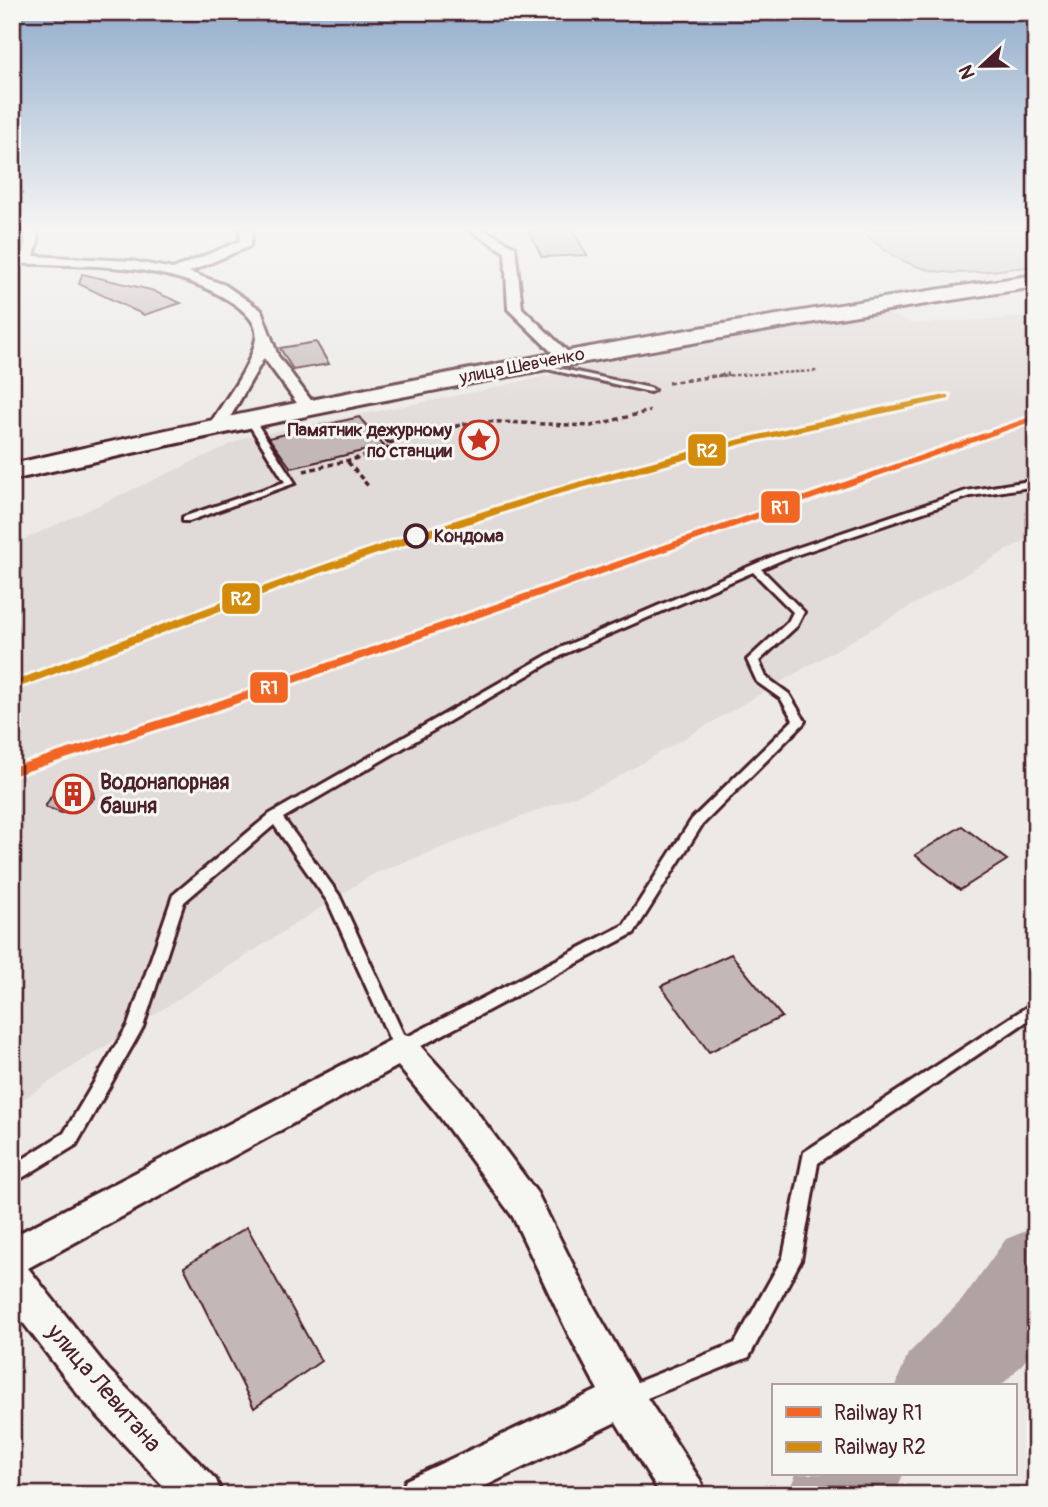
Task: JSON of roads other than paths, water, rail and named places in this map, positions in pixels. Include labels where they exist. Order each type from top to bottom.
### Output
[{"type":"main road","name":"улица Шевченко","points":[[12,472],[249,418],[748,323],[910,299]]},
{"type":"street","points":[[236,299],[256,313],[271,356],[308,407]]},
{"type":"street","points":[[513,299],[515,309],[566,358]]},
{"type":"street","points":[[218,424],[256,360],[265,335]]},
{"type":"street","points":[[12,1256],[402,1048],[449,1102],[525,1205],[581,1320],[624,1398],[684,1494]]},
{"type":"street","name":"улица Левитана","points":[[12,1278],[94,1383],[201,1495]]},
{"type":"street","points":[[421,1495],[624,1398]]},
{"type":"lane","points":[[534,364],[647,389]]},
{"type":"lane","points":[[186,519],[290,483],[249,418]]},
{"type":"lane","points":[[12,1176],[69,1139],[76,1128],[135,1027],[178,899],[275,817],[562,651],[780,556],[969,494],[1036,484]]},
{"type":"lane","points":[[275,817],[334,899],[402,1048],[628,929],[696,822],[799,721],[785,697],[761,679],[753,660],[793,624],[799,612],[754,568]]},
{"type":"lane","points":[[624,1398],[742,1350],[792,1260],[810,1158],[1036,1007]]},
{"type":"waterway","points":[[942,1384],[993,1331],[1036,1269]]},
{"type":"waterway","points":[[835,1495],[854,1476]]},
{"type":"rail line","name":"R2","points":[[12,686],[164,627],[471,518],[627,471],[746,440],[946,397]]},
{"type":"rail line","name":"R1","points":[[12,772],[211,708],[1036,417]]},
{"type":"place","name":"Памятник дежурному по станции","points":[[479,440]]},
{"type":"place","name":"Кондома","points":[[416,536]]},
{"type":"place","name":"Водонапорная башня","points":[[73,794]]}]
